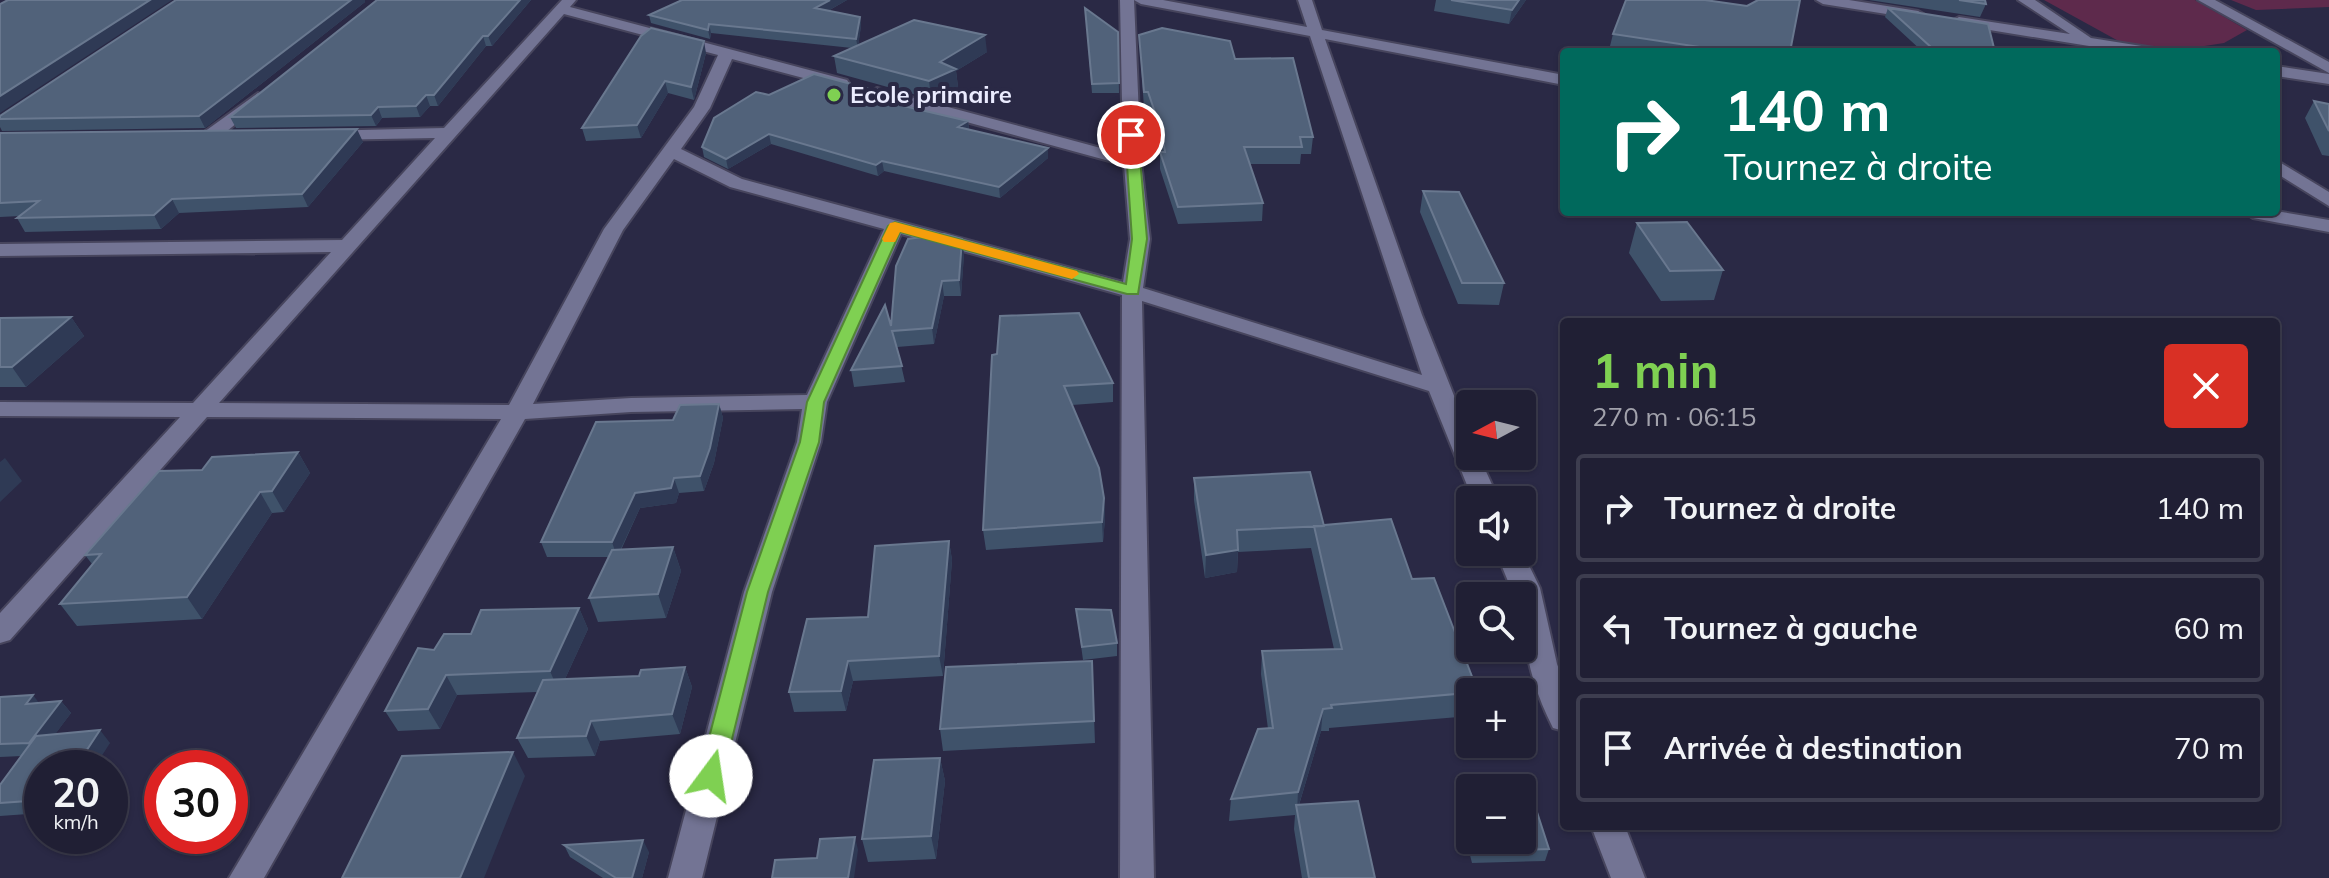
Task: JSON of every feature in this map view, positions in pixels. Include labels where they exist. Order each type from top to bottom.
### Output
[{"type":"street","points":[[1127,0],[1132,162],[1140,239],[1132,291],[1137,878]]},
{"type":"street","points":[[1141,0],[1560,79]]},
{"type":"street","points":[[1305,0],[1438,387],[1480,486]]},
{"type":"street","points":[[1823,0],[2127,48]]},
{"type":"street","points":[[2025,0],[2101,48]]},
{"type":"street","points":[[2205,0],[2329,68]]},
{"type":"street","points":[[0,632],[565,4],[727,52],[1132,162]]},
{"type":"street","points":[[246,878],[517,412],[614,229],[702,108],[727,52]]},
{"type":"street","points":[[2280,72],[2329,79]]},
{"type":"street","points":[[242,136],[202,136],[271,87]]},
{"type":"street","points":[[306,135],[450,133]]},
{"type":"street","points":[[672,151],[736,183],[1132,291],[1438,387]]},
{"type":"street","points":[[2280,168],[2329,200]]},
{"type":"street","points":[[2275,216],[2329,226]]},
{"type":"street","points":[[685,878],[758,592],[809,442],[815,402],[895,226]]},
{"type":"street","points":[[0,250],[348,246]]},
{"type":"street","points":[[0,409],[517,412],[631,405],[815,402]]},
{"type":"street","points":[[1516,566],[1526,588],[1542,664],[1560,709]]},
{"type":"street","points":[[1610,830],[1629,873]]},
{"type":"shaded area","points":[[2044,0],[2195,0],[2247,30],[2224,43],[2192,48],[2131,48]]},
{"type":"shaded area","points":[[2231,0],[2329,0],[2329,7],[2256,10]]},
{"type":"building","points":[[8,0],[150,0],[0,96],[0,4]]},
{"type":"building","points":[[176,0],[351,0],[199,116],[0,119],[0,116]]},
{"type":"building","points":[[377,0],[520,0],[488,36],[483,36],[434,95],[426,95],[416,106],[378,107],[371,115],[230,117]]},
{"type":"building","points":[[682,0],[830,0],[815,8],[860,17],[856,39],[709,24],[708,30],[649,15]]},
{"type":"building","points":[[1451,0],[1519,0],[1512,10]]},
{"type":"building","points":[[1626,0],[1705,0],[1747,6],[1758,0],[1800,0],[1791,48],[1706,48],[1613,34]]},
{"type":"building","points":[[1959,0],[1985,0],[1986,4]]},
{"type":"building","points":[[1085,8],[1118,32],[1119,83],[1092,84]]},
{"type":"building","points":[[1888,8],[1988,24],[1994,48],[1932,48]]},
{"type":"building","points":[[914,20],[985,35],[940,62],[956,69],[929,81],[834,56]]},
{"type":"building","points":[[651,28],[704,41],[691,87],[665,81],[637,125],[582,128],[641,36]]},
{"type":"building","points":[[1162,28],[1230,41],[1235,59],[1293,58],[1313,137],[1300,137],[1302,147],[1244,147],[1263,203],[1178,207],[1160,152],[1165,152],[1162,133],[1148,92],[1144,92],[1139,35]]},
{"type":"building","points":[[814,74],[907,99],[895,104],[968,121],[958,127],[1048,148],[999,187],[882,161],[876,165],[769,134],[726,159],[702,147],[714,118],[756,92],[769,95]]},
{"type":"building","points":[[2314,101],[2329,104],[2329,131]]},
{"type":"building","points":[[357,129],[302,194],[172,199],[154,215],[17,218],[39,201],[0,203],[0,133]]},
{"type":"building","points":[[1423,191],[1459,192],[1504,283],[1462,283]]},
{"type":"building","points":[[1687,222],[1723,270],[1670,271],[1637,223]]},
{"type":"building","points":[[944,234],[962,239],[959,280],[942,281],[932,328],[892,331],[902,366],[851,370],[885,305],[891,326],[896,266],[908,239]]},
{"type":"building","points":[[1079,313],[1113,383],[1064,386],[1099,468],[1104,498],[1102,522],[983,530],[992,355],[997,354],[1000,316]]},
{"type":"building","points":[[71,317],[12,367],[0,367],[0,318]]},
{"type":"building","points":[[719,404],[710,448],[700,476],[674,478],[671,488],[635,493],[612,542],[541,542],[596,422],[673,420],[680,405]]},
{"type":"building","points":[[298,452],[272,491],[260,492],[187,597],[60,604],[101,554],[85,555],[159,471],[202,470],[212,457]]},
{"type":"building","points":[[1310,472],[1324,526],[1237,530],[1238,550],[1206,555],[1194,478]]},
{"type":"building","points":[[1391,519],[1412,579],[1434,578],[1456,635],[1456,662],[1466,662],[1473,678],[1456,678],[1456,694],[1331,705],[1332,708],[1323,709],[1298,792],[1231,799],[1258,729],[1273,728],[1262,651],[1342,649],[1314,526]]},
{"type":"building","points":[[949,541],[939,656],[848,661],[841,691],[789,692],[807,619],[868,617],[875,546]]},
{"type":"building","points":[[673,547],[658,594],[589,598],[612,550]]},
{"type":"building","points":[[579,608],[550,671],[446,675],[428,709],[385,711],[418,648],[434,650],[444,634],[471,634],[481,610]]},
{"type":"building","points":[[1076,609],[1111,610],[1117,643],[1082,647]]},
{"type":"building","points":[[1092,661],[1094,721],[940,729],[946,667]]},
{"type":"building","points":[[685,667],[672,714],[591,721],[586,736],[517,738],[543,680],[639,676],[641,670]]},
{"type":"building","points":[[33,695],[26,704],[61,701],[29,743],[0,744],[0,697]]},
{"type":"building","points":[[100,730],[87,750],[26,750],[36,736]]},
{"type":"building","points":[[24,752],[24,801],[0,803],[0,785]]},
{"type":"building","points":[[513,752],[460,878],[342,878],[402,756]]},
{"type":"building","points":[[940,758],[931,836],[862,839],[874,760]]},
{"type":"building","points":[[1358,801],[1375,878],[1309,878],[1296,805]]},
{"type":"building","points":[[1536,809],[1549,849],[1536,849]]},
{"type":"building","points":[[855,837],[848,878],[772,878],[775,860],[817,858],[820,839]]},
{"type":"building","points":[[643,840],[632,878],[616,878],[564,845]]},
{"type":"slow traffic","points":[[890,239],[895,226],[1072,274]]},
{"type":"place","name":"Ecole primaire","points":[[834,95]]},
{"type":"route","points":[[711,776],[758,592],[809,442],[815,402],[895,226],[1132,291],[1140,239],[1131,135]]}]
